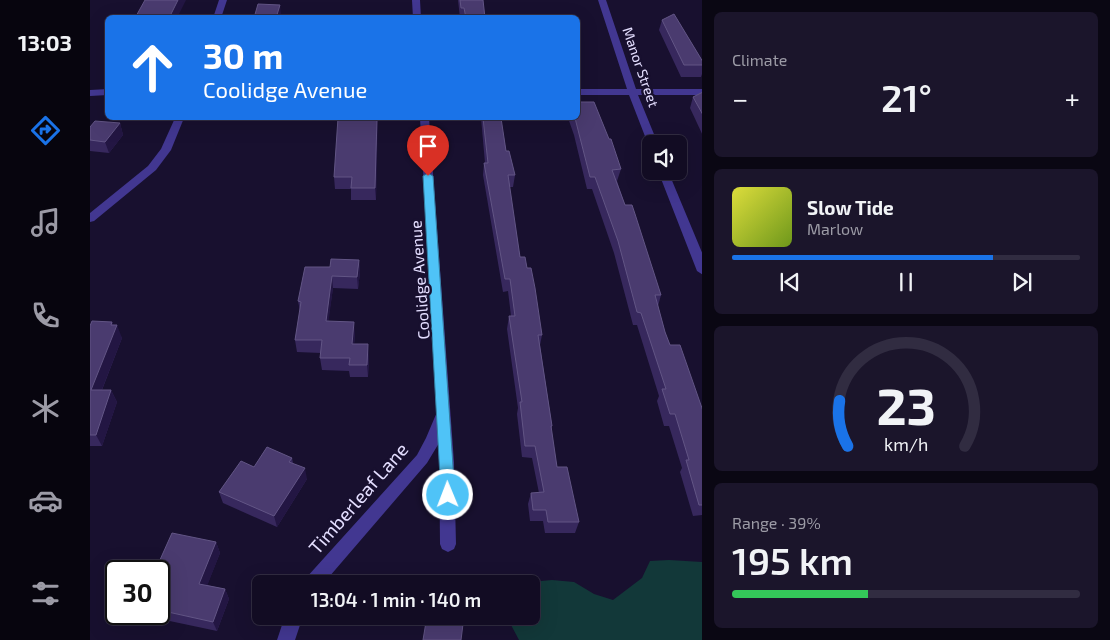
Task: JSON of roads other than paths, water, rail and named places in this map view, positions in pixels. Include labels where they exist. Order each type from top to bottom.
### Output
[{"type":"street","points":[[218,15],[223,0]]},
{"type":"street","points":[[416,0],[417,15]]},
{"type":"street","name":"Manor Street","points":[[602,0],[632,92],[649,135]]},
{"type":"street","points":[[90,93],[105,92]]},
{"type":"street","points":[[580,92],[702,92]]},
{"type":"street","points":[[90,219],[152,168],[166,150],[178,120]]},
{"type":"street","name":"Coolidge Avenue","points":[[424,120],[447,462],[448,544]]},
{"type":"street","points":[[667,180],[702,270]]},
{"type":"street","name":"Timberleaf Lane","points":[[320,575],[422,459],[433,440],[443,410]]},
{"type":"street","points":[[286,640],[291,625]]}]
